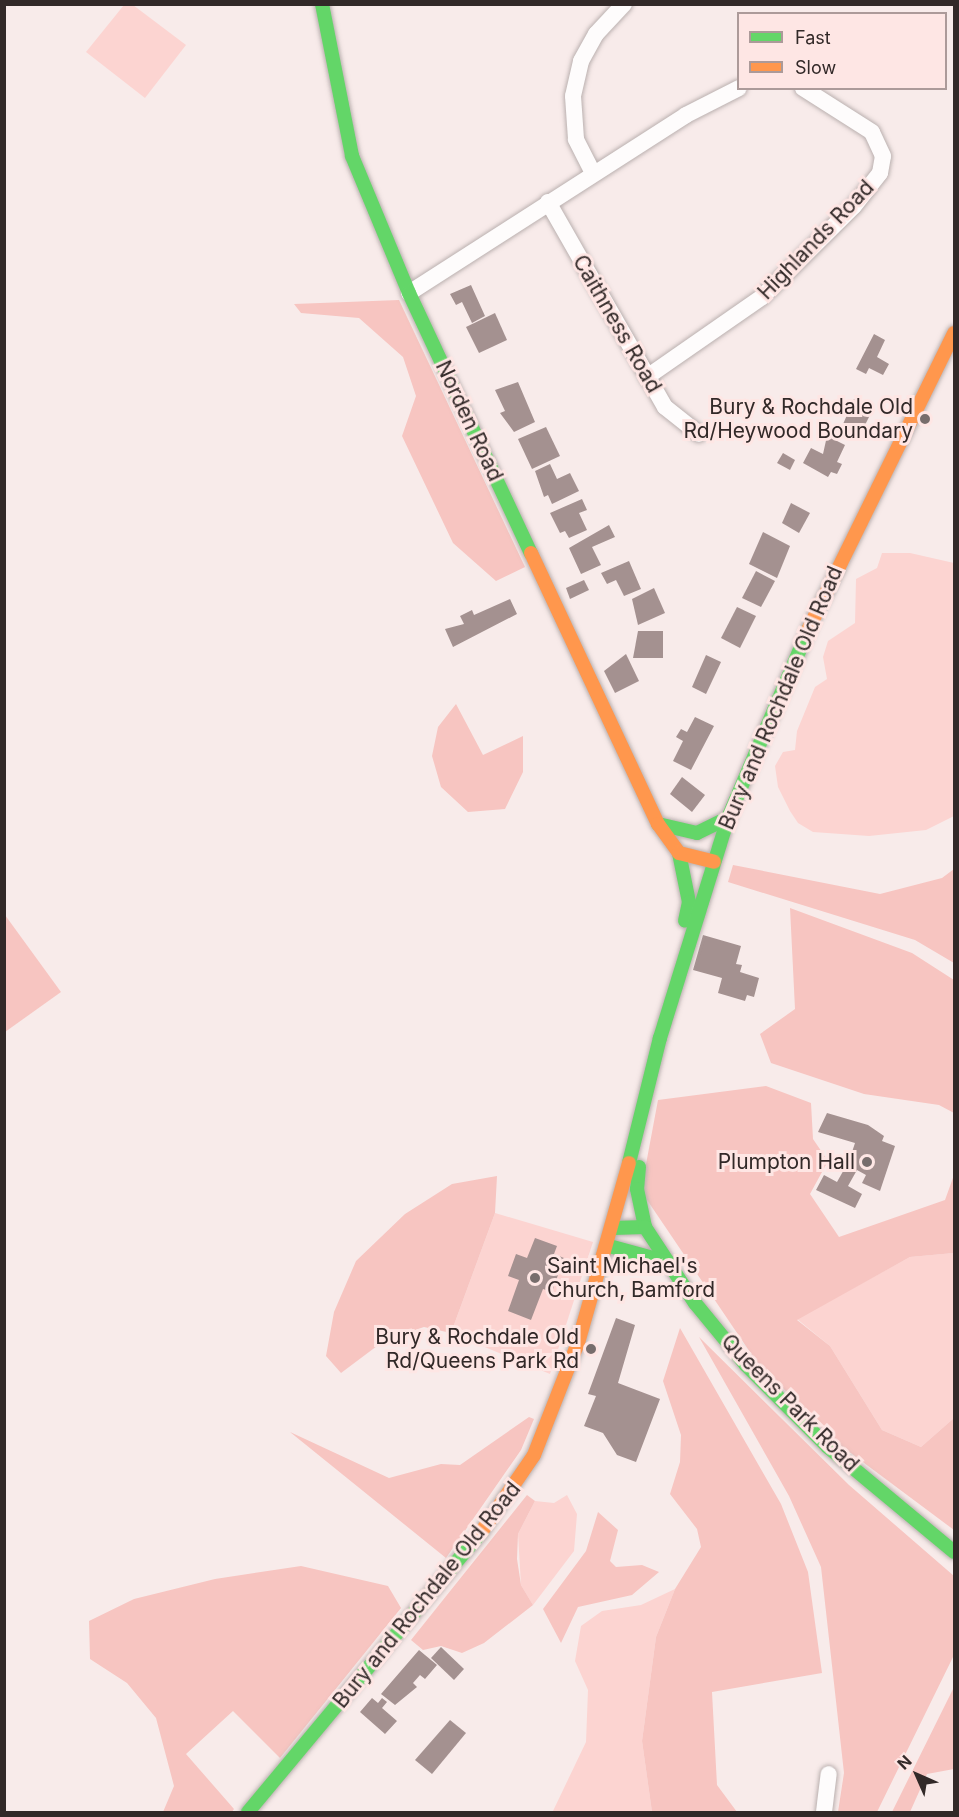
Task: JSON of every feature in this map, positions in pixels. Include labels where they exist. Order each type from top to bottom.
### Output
[{"type":"main road","name":"Norden Road","points":[[322,4],[352,156],[409,293],[658,824],[679,853]]},
{"type":"main road","name":"Bury and Rochdale Old Road","points":[[248,1812],[434,1593],[515,1488],[555,1402],[609,1246],[675,982],[728,818],[827,585],[954,333]]},
{"type":"main road","points":[[658,824],[697,833],[728,818]]},
{"type":"main road","points":[[658,824],[715,857]]},
{"type":"main road","points":[[675,982],[689,902],[679,853],[715,857]]},
{"type":"main road","name":"Bury and Rochdale Old Road","points":[[645,1227],[637,1189],[652,1101],[649,1080]]},
{"type":"main road","points":[[613,1228],[645,1227]]},
{"type":"main road","name":"Queens Park Road","points":[[645,1227],[668,1262],[754,1373],[828,1447],[954,1552]]},
{"type":"main road","points":[[609,1246],[668,1262]]},
{"type":"street","points":[[593,173],[576,139],[573,96],[581,62],[596,34],[624,4]]},
{"type":"street","points":[[409,293],[686,115],[737,89]]},
{"type":"street","name":"Highlands Road","points":[[647,377],[762,297],[854,206],[880,173],[883,156],[872,132],[807,90]]},
{"type":"street","name":"Caithness Road","points":[[548,202],[665,407],[699,434]]},
{"type":"street","points":[[824,1812],[829,1774]]},
{"type":"shaded area","points":[[124,5],[133,5],[186,45],[145,98],[86,52]]},
{"type":"shaded area","points":[[399,300],[525,567],[496,581],[453,543],[402,436],[416,396],[403,357],[359,318],[301,313],[294,304]]},
{"type":"shaded area","points":[[882,553],[910,553],[954,563],[954,816],[926,830],[869,836],[813,832],[798,823],[790,811],[778,787],[775,766],[783,752],[795,750],[797,731],[815,687],[827,679],[823,657],[828,641],[855,623],[856,579],[877,568]]},
{"type":"shaded area","points":[[456,704],[483,755],[523,736],[523,772],[505,809],[468,812],[441,787],[432,756],[438,727]]},
{"type":"shaded area","points":[[733,865],[880,894],[942,878],[954,869],[954,963],[915,940],[728,882]]},
{"type":"shaded area","points":[[790,908],[912,953],[954,980],[954,1113],[939,1105],[864,1094],[771,1063],[760,1034],[795,1009]]},
{"type":"shaded area","points":[[5,915],[61,992],[4,1032]]},
{"type":"shaded area","points":[[766,1086],[811,1103],[813,1139],[828,1161],[810,1194],[839,1237],[945,1200],[954,1175],[954,1253],[910,1257],[797,1320],[830,1346],[882,1430],[921,1447],[954,1418],[954,1530],[836,1442],[756,1361],[641,1191],[658,1100]]},
{"type":"shaded area","points":[[497,1176],[495,1213],[451,1333],[424,1327],[385,1340],[341,1373],[326,1356],[334,1312],[356,1261],[405,1214],[452,1184]]},
{"type":"shaded area","points":[[495,1213],[593,1242],[550,1374],[451,1333]]},
{"type":"shaded area","points":[[954,1253],[954,1418],[921,1447],[882,1430],[830,1346],[797,1319],[910,1257]]},
{"type":"shaded area","points":[[680,1328],[781,1504],[808,1572],[822,1673],[712,1692],[717,1785],[737,1812],[652,1812],[642,1741],[656,1637],[675,1589],[701,1547],[697,1529],[670,1494],[680,1462],[681,1435],[663,1381]]},
{"type":"shaded area","points":[[699,1337],[849,1485],[954,1576],[954,1655],[877,1812],[838,1812],[844,1773],[821,1567],[789,1496]]},
{"type":"shaded area","points":[[529,1417],[534,1419],[521,1450],[446,1558],[290,1432],[389,1478],[441,1464],[460,1465]]},
{"type":"shaded area","points":[[527,1495],[535,1501],[518,1534],[517,1559],[521,1585],[533,1605],[484,1643],[462,1653],[441,1646],[423,1650],[411,1640]]},
{"type":"shaded area","points":[[567,1495],[577,1514],[574,1551],[533,1605],[521,1585],[518,1534],[535,1501],[554,1503]]},
{"type":"shaded area","points":[[598,1512],[618,1530],[610,1561],[616,1567],[642,1565],[659,1572],[632,1595],[578,1607],[561,1643],[543,1609],[586,1551]]},
{"type":"shaded area","points":[[301,1566],[388,1586],[401,1608],[280,1758],[233,1711],[186,1754],[234,1809],[232,1812],[163,1812],[174,1786],[156,1718],[127,1683],[90,1659],[89,1621],[134,1599],[215,1579]]},
{"type":"shaded area","points":[[675,1589],[656,1637],[642,1741],[652,1812],[510,1812],[553,1811],[586,1742],[588,1690],[575,1661],[581,1626],[602,1611],[641,1605]]},
{"type":"shaded area","points":[[954,1687],[954,1769],[927,1774],[910,1812],[892,1812]]},
{"type":"building","points":[[471,285],[485,316],[472,323],[462,302],[456,305],[450,294]]},
{"type":"building","points":[[495,313],[507,340],[479,353],[466,327]]},
{"type":"building","points":[[874,334],[885,340],[877,357],[889,364],[883,375],[869,368],[866,374],[856,369]]},
{"type":"building","points":[[518,382],[535,422],[514,432],[500,413],[505,411],[495,390]]},
{"type":"building","points":[[854,399],[873,409],[859,437],[840,431]]},
{"type":"building","points":[[546,427],[560,456],[532,469],[518,439]]},
{"type":"building","points":[[827,436],[845,445],[837,462],[842,464],[837,474],[831,472],[828,477],[803,463],[811,448],[823,454]]},
{"type":"building","points":[[783,453],[795,460],[790,470],[777,463]]},
{"type":"building","points":[[550,464],[557,479],[570,473],[579,491],[552,504],[548,495],[544,497],[535,471]]},
{"type":"building","points":[[582,499],[587,510],[579,513],[587,530],[569,538],[565,531],[560,533],[550,513]]},
{"type":"building","points":[[791,503],[810,513],[799,533],[782,523]]},
{"type":"building","points":[[609,525],[615,537],[592,547],[601,565],[581,574],[569,548]]},
{"type":"building","points":[[763,532],[790,546],[777,578],[749,564]]},
{"type":"building","points":[[629,561],[641,589],[624,596],[616,580],[607,584],[601,573]]},
{"type":"building","points":[[756,571],[775,581],[761,607],[742,598]]},
{"type":"building","points":[[584,580],[589,590],[570,599],[566,588]]},
{"type":"building","points":[[654,588],[665,613],[638,625],[632,599]]},
{"type":"building","points":[[510,599],[517,614],[453,647],[445,629],[464,624],[460,616],[472,610],[474,615]]},
{"type":"building","points":[[737,607],[756,616],[740,648],[721,638]]},
{"type":"building","points":[[638,631],[663,631],[663,658],[633,658]]},
{"type":"building","points":[[626,654],[639,681],[615,693],[604,671]]},
{"type":"building","points":[[706,655],[721,662],[706,694],[692,687]]},
{"type":"building","points":[[695,717],[714,726],[691,770],[673,761],[683,741],[676,737],[681,729],[687,732]]},
{"type":"building","points":[[682,777],[705,795],[692,812],[670,794]]},
{"type":"building","points":[[703,935],[741,946],[736,964],[742,965],[740,972],[759,978],[754,997],[747,995],[745,1001],[718,993],[722,978],[693,970]]},
{"type":"building","name":"Plumpton Hall","points":[[827,1113],[868,1125],[884,1136],[882,1141],[895,1146],[880,1191],[862,1183],[866,1175],[857,1170],[848,1186],[862,1194],[855,1208],[816,1190],[824,1175],[837,1182],[846,1166],[841,1164],[846,1153],[851,1155],[855,1143],[818,1132]]},
{"type":"building","name":"Saint Michael's Church, Bamford","points":[[535,1238],[557,1246],[554,1254],[564,1258],[552,1292],[543,1289],[531,1320],[508,1311],[519,1280],[508,1276],[516,1254],[527,1258]]},
{"type":"building","points":[[616,1318],[635,1325],[618,1383],[660,1399],[636,1462],[617,1455],[603,1433],[584,1426],[596,1396],[588,1394]]},
{"type":"building","points":[[441,1647],[464,1669],[454,1680],[431,1658]]},
{"type":"building","points":[[419,1650],[437,1665],[425,1679],[420,1675],[413,1683],[417,1687],[395,1705],[381,1694]]},
{"type":"building","points":[[372,1698],[378,1703],[382,1698],[387,1702],[382,1708],[397,1721],[385,1734],[360,1712]]},
{"type":"building","points":[[450,1720],[466,1733],[432,1774],[415,1760]]},
{"type":"traffic: fast","points":[[322,4],[352,156],[409,293],[531,553]]},
{"type":"traffic: fast","points":[[629,1163],[660,1038],[728,818],[808,630]]},
{"type":"traffic: fast","points":[[658,824],[697,833],[728,818]]},
{"type":"traffic: fast","points":[[679,853],[689,902],[685,921]]},
{"type":"traffic: fast","points":[[639,1167],[637,1189],[645,1227]]},
{"type":"traffic: fast","points":[[613,1228],[645,1227],[695,1303],[746,1365],[828,1447],[954,1552]]},
{"type":"traffic: fast","points":[[609,1246],[668,1262]]},
{"type":"traffic: fast","points":[[248,1812],[482,1531]]},
{"type":"traffic: slow","points":[[808,630],[954,333]]},
{"type":"traffic: slow","points":[[531,553],[658,824],[679,853],[714,862]]},
{"type":"traffic: slow","points":[[482,1531],[534,1455],[578,1343],[629,1163]]},
{"type":"place","name":"Bury & Rochdale Old Rd/Heywood Boundary","points":[[925,419]]},
{"type":"place","name":"Plumpton Hall","points":[[867,1162]]},
{"type":"place","name":"Saint Michael's Church, Bamford","points":[[535,1278]]},
{"type":"place","name":"Bury & Rochdale Old Rd/Queens Park Rd","points":[[591,1349]]}]
